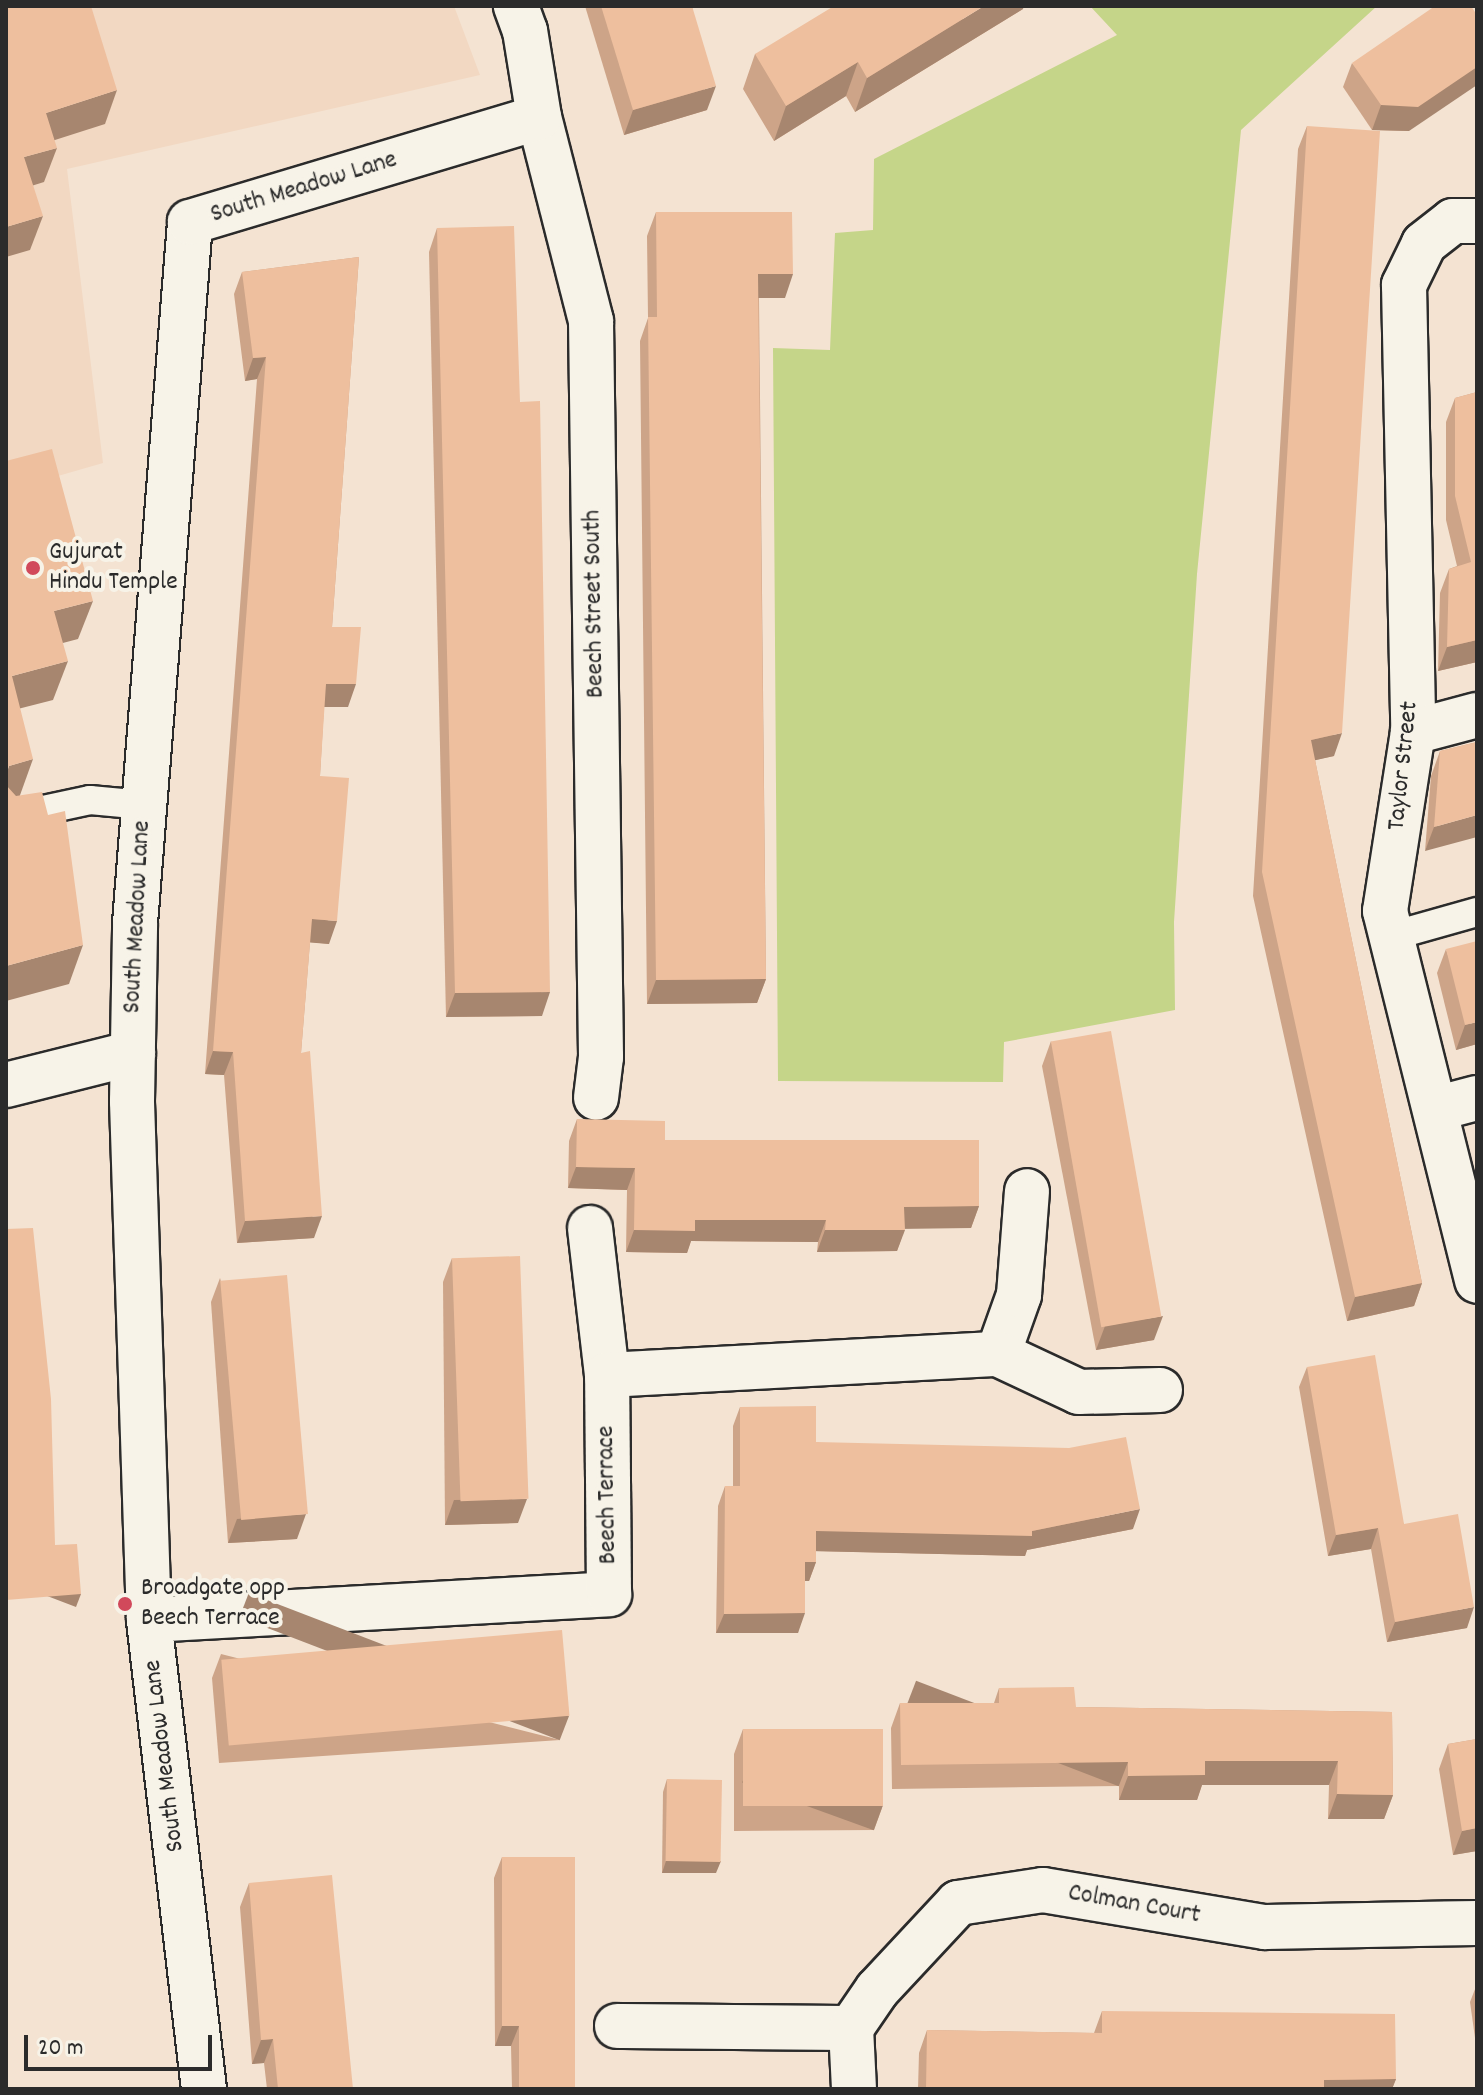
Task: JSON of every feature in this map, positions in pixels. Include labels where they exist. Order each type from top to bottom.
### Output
[{"type":"street","points":[[516,6],[525,31],[539,117]]},
{"type":"street","name":"South Meadow Lane","points":[[204,2089],[149,1620],[133,1053],[144,805],[190,222],[539,117]]},
{"type":"street","name":"Beech Street South","points":[[539,117],[591,321],[601,1057],[596,1098]]},
{"type":"street","name":"Taylor Street","points":[[1477,221],[1453,221],[1424,244],[1404,285],[1413,732],[1385,911],[1477,1281]]},
{"type":"street","points":[[1413,732],[1477,715]]},
{"type":"street","points":[[6,1085],[133,1053]]},
{"type":"street","points":[[1435,1109],[1477,1098]]},
{"type":"street","points":[[998,1354],[1019,1295],[1027,1191]]},
{"type":"street","points":[[590,1228],[607,1375],[998,1354],[1079,1392],[1160,1390]]},
{"type":"street","name":"Beech Terrace","points":[[149,1620],[609,1594],[607,1375]]},
{"type":"street","name":"Colman Court","points":[[851,2028],[877,1990],[958,1903],[1043,1890],[1265,1927],[1477,1923]]},
{"type":"street","points":[[617,2026],[851,2028],[854,2089]]},
{"type":"lane","points":[[6,818],[90,800],[144,805]]},
{"type":"lane","points":[[1392,936],[1477,912]]},
{"type":"shaded area","points":[[6,6],[454,6],[480,75],[67,169],[103,463],[6,491]]},
{"type":"green space","points":[[1090,6],[1377,6],[1241,130],[1197,574],[1174,922],[1175,1010],[1004,1042],[1003,1082],[778,1081],[773,348],[830,350],[835,233],[873,230],[874,159],[1117,35]]},
{"type":"building","points":[[6,6],[91,6],[117,90],[46,113],[57,148],[24,157],[43,216],[6,227]]},
{"type":"building","points":[[601,6],[692,6],[716,86],[633,110]]},
{"type":"building","points":[[834,6],[984,6],[867,78],[858,62],[786,106],[755,54]]},
{"type":"building","points":[[1435,6],[1471,6],[1477,15],[1477,67],[1418,107],[1381,105],[1352,63]]},
{"type":"building","points":[[1307,126],[1380,131],[1342,733],[1311,740],[1422,1283],[1355,1297],[1262,872]]},
{"type":"building","points":[[656,212],[792,212],[793,274],[758,274],[766,979],[656,980],[648,317],[657,317]]},
{"type":"building","points":[[514,226],[520,402],[540,401],[550,992],[455,993],[437,228]]},
{"type":"building","points":[[359,257],[332,627],[361,627],[356,684],[326,684],[320,776],[349,778],[337,921],[312,919],[301,1053],[310,1051],[322,1216],[245,1221],[233,1052],[213,1051],[266,357],[253,358],[242,272]]},
{"type":"building","points":[[1477,392],[1477,640],[1447,647],[1449,569],[1471,562],[1455,496],[1455,398]]},
{"type":"building","points":[[52,449],[93,601],[54,611],[68,661],[12,676],[33,759],[9,766],[6,775],[6,461]]},
{"type":"building","points":[[1477,742],[1477,815],[1434,827],[1440,751]]},
{"type":"building","points":[[6,785],[16,796],[42,792],[48,815],[65,811],[83,945],[6,966]]},
{"type":"building","points":[[1477,941],[1477,1022],[1465,1025],[1446,949]]},
{"type":"building","points":[[1111,1031],[1161,1317],[1101,1327],[1051,1042]]},
{"type":"building","points":[[577,1119],[665,1121],[665,1140],[979,1140],[979,1206],[904,1207],[905,1230],[825,1230],[826,1220],[695,1220],[695,1231],[634,1230],[635,1168],[576,1167]]},
{"type":"building","points":[[33,1228],[51,1399],[55,1545],[77,1544],[81,1594],[6,1600],[6,1229]]},
{"type":"building","points":[[520,1256],[528,1499],[461,1501],[452,1258]]},
{"type":"building","points":[[287,1275],[308,1514],[241,1520],[220,1281]]},
{"type":"building","points":[[1375,1355],[1404,1524],[1458,1514],[1474,1607],[1395,1622],[1378,1528],[1336,1535],[1307,1367]]},
{"type":"building","points":[[816,1406],[816,1442],[1069,1448],[1126,1437],[1140,1509],[1032,1531],[1032,1536],[816,1531],[816,1562],[805,1562],[805,1613],[724,1614],[725,1486],[740,1486],[740,1407]]},
{"type":"building","points":[[562,1630],[569,1716],[229,1745],[221,1660]]},
{"type":"building","points":[[1074,1687],[1076,1707],[1392,1712],[1393,1795],[1337,1794],[1338,1761],[1205,1761],[1205,1775],[1128,1776],[1128,1762],[901,1765],[900,1703],[999,1703],[999,1688]]},
{"type":"building","points":[[743,1729],[883,1729],[883,1806],[743,1806]]},
{"type":"building","points":[[1477,1739],[1477,1828],[1462,1831],[1448,1744]]},
{"type":"building","points":[[667,1779],[722,1780],[721,1862],[666,1861]]},
{"type":"building","points":[[502,1857],[575,1857],[575,2089],[519,2089],[519,2026],[502,2026]]},
{"type":"building","points":[[332,1875],[353,2089],[278,2089],[273,2039],[261,2040],[249,1883]]},
{"type":"building","points":[[1102,2011],[1395,2014],[1396,2079],[1324,2080],[1324,2089],[926,2089],[927,2030],[1102,2033]]},
{"type":"place","name":"Gujurat Hindu Temple","points":[[33,568]]},
{"type":"place","name":"Broadgate opp Beech Terrace","points":[[125,1604]]}]
